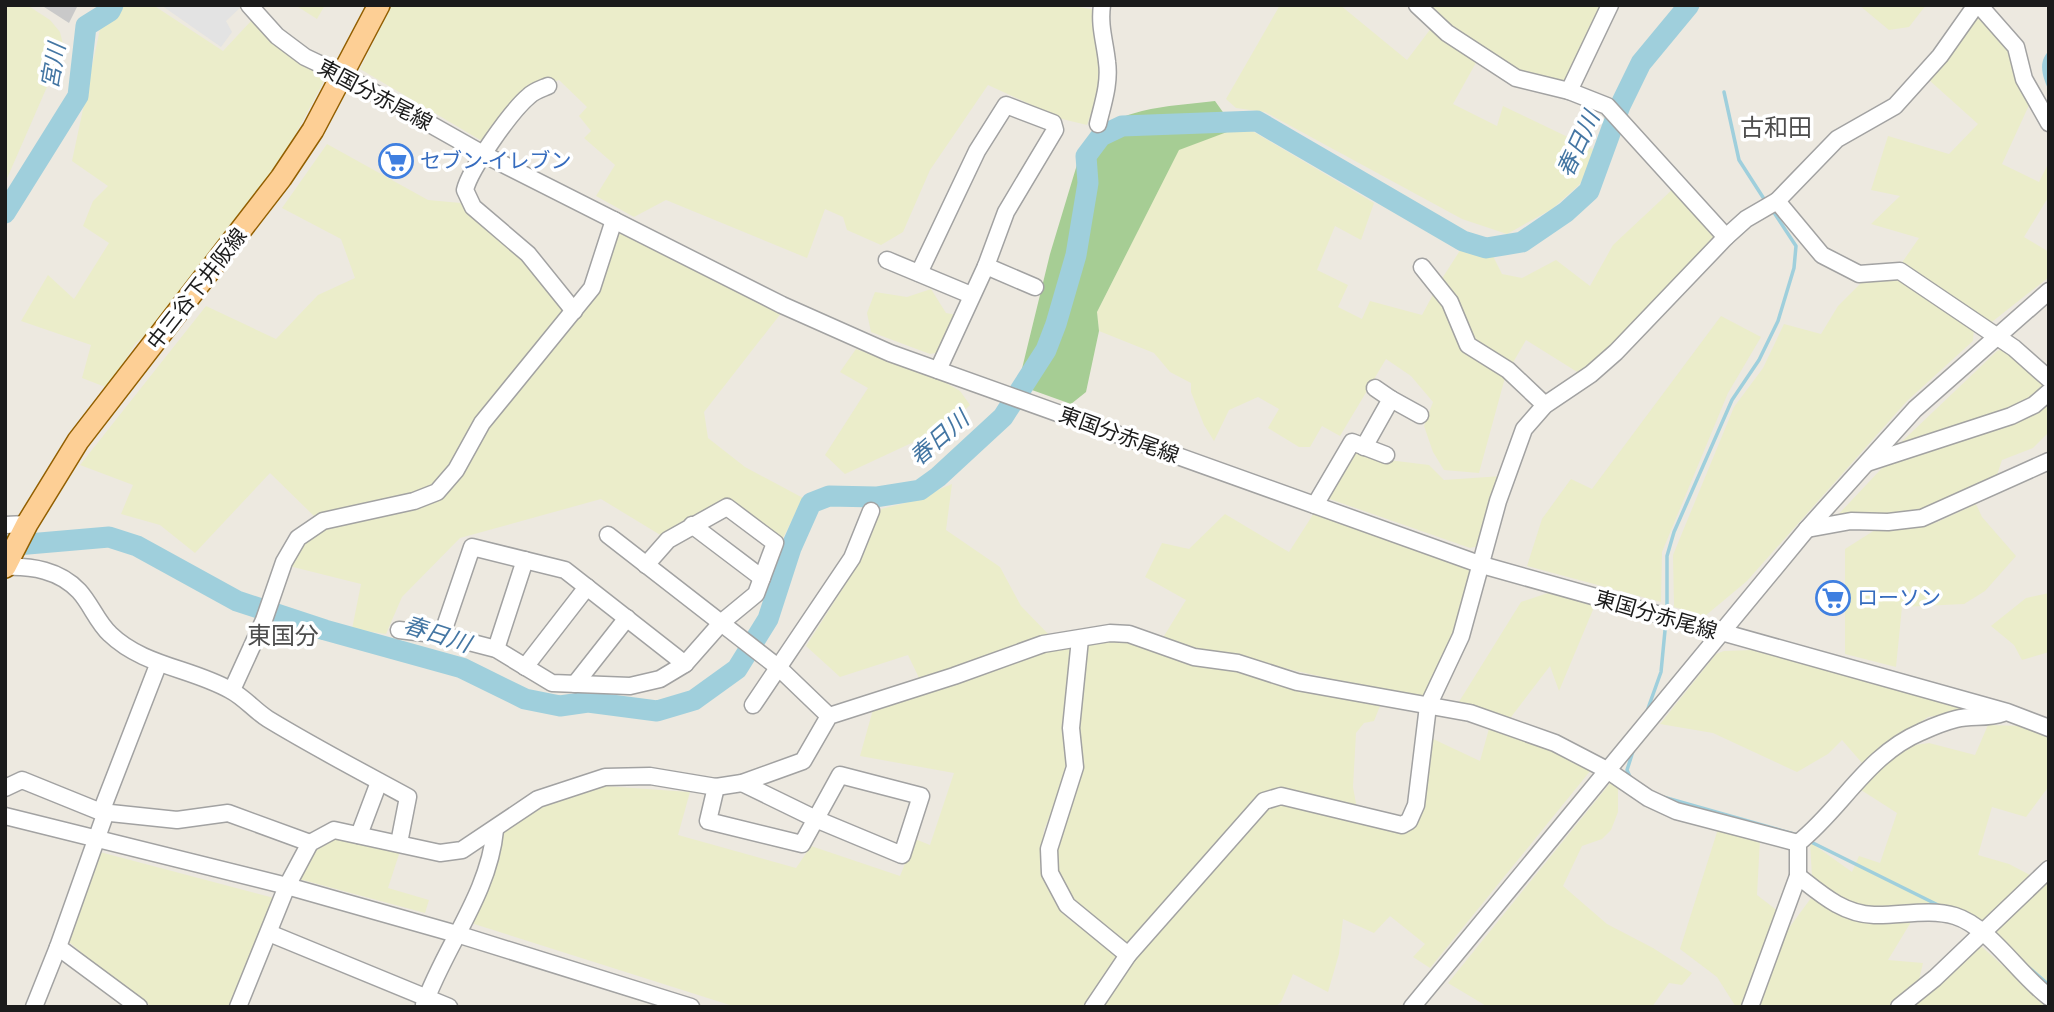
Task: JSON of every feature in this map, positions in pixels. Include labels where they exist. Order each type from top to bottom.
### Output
[{"type":"main road","name":"中三谷下井阪線","points":[[6,566],[18,527],[78,441],[281,178],[313,130],[379,5]]},
{"type":"street","name":"東国分赤尾線","points":[[249,5],[277,36],[305,57],[343,75],[483,154],[782,304],[890,353],[1482,565],[2007,712],[2041,724]]},
{"type":"street","points":[[1098,124],[1107,83],[1107,62],[1101,31],[1102,5]]},
{"type":"street","points":[[1417,5],[1447,33],[1516,78],[1569,91],[1607,106],[1726,237]]},
{"type":"street","points":[[1569,91],[1610,5]]},
{"type":"street","points":[[1093,1007],[1128,955],[1264,801],[1273,797],[1402,825],[1409,821],[1416,805],[1428,706],[1461,636],[1498,501],[1524,429],[1545,405],[1591,374],[1616,352],[1746,219],[1777,201],[1838,139],[1895,106],[1940,56],[1977,5],[2016,47],[2024,79],[2049,123]]},
{"type":"street","points":[[548,86],[526,97],[483,154],[467,179],[465,190],[467,200],[528,254],[574,311]]},
{"type":"street","points":[[919,273],[977,151],[1006,105],[1053,123],[1055,130],[1006,212],[986,265],[938,370]]},
{"type":"street","points":[[1777,201],[1822,255],[1859,274],[1900,271],[1996,336],[2049,379]]},
{"type":"street","points":[[232,690],[264,620],[284,562],[298,538],[323,521],[437,492],[456,470],[482,423],[592,288],[614,220]]},
{"type":"street","points":[[887,260],[971,295]]},
{"type":"street","points":[[986,265],[1035,287]]},
{"type":"street","points":[[1422,267],[1450,302],[1468,345],[1508,370],[1545,405]]},
{"type":"street","points":[[1412,1007],[1807,529],[1915,409],[2049,291]]},
{"type":"street","points":[[1375,388],[1420,415]]},
{"type":"street","points":[[1866,463],[2011,416],[2034,405],[2049,392]]},
{"type":"street","points":[[1364,447],[1391,398]]},
{"type":"street","points":[[1315,505],[1352,442],[1386,455]]},
{"type":"street","points":[[1807,529],[1851,521],[1888,522],[1922,518],[2049,461]]},
{"type":"street","points":[[399,630],[442,635],[496,649],[552,684],[630,686],[660,679],[685,664],[726,626],[756,594],[775,543],[727,508],[691,525],[668,540],[646,565]]},
{"type":"street","points":[[753,705],[852,558],[871,511]]},
{"type":"street","points":[[691,525],[762,578]]},
{"type":"street","points":[[608,535],[765,656],[829,716]]},
{"type":"street","points":[[442,635],[472,547],[565,570],[685,664]]},
{"type":"street","points":[[496,649],[525,560]]},
{"type":"street","points":[[6,566],[28,566],[49,571],[78,590],[109,634],[158,665],[196,674],[232,690],[265,718],[408,797],[399,843]]},
{"type":"street","points":[[525,667],[587,587]]},
{"type":"street","points":[[575,684],[626,618]]},
{"type":"street","points":[[238,1007],[287,887],[310,843],[334,830],[440,853],[463,850],[538,799],[605,778],[650,776],[716,787],[742,783],[803,761],[829,716],[1043,644],[1110,633],[1129,634],[1194,657],[1238,663],[1297,682],[1470,713],[1555,743],[1607,770],[1648,798],[1676,811],[1798,843]]},
{"type":"street","points":[[1080,639],[1071,727],[1075,767],[1072,785],[1049,849],[1050,873],[1067,905],[1128,955]]},
{"type":"street","points":[[34,1007],[58,947],[158,665]]},
{"type":"street","points":[[1798,843],[1816,829],[1864,771],[1902,742],[1957,718],[1993,717],[2007,712]]},
{"type":"street","points":[[2041,724],[2049,712]]},
{"type":"street","points":[[716,787],[708,821],[802,844],[818,820],[840,775],[922,796],[902,855],[818,820],[742,783]]},
{"type":"street","points":[[5,788],[22,780],[104,812],[177,820],[228,813],[310,843]]},
{"type":"street","points":[[359,835],[379,782]]},
{"type":"street","points":[[5,816],[287,887],[460,935],[691,1007]]},
{"type":"street","points":[[425,1002],[460,935],[494,846],[495,830]]},
{"type":"street","points":[[1751,1007],[1798,876],[1798,843]]},
{"type":"street","points":[[1899,1007],[2049,869]]},
{"type":"street","points":[[1798,876],[1835,904],[1852,911],[1871,915],[1941,913],[1971,922],[2049,997]]},
{"type":"street","points":[[269,933],[425,1002],[449,1007]]},
{"type":"street","points":[[58,947],[132,1005]]},
{"type":"shaded area","points":[[41,5],[78,5],[69,23]]},
{"type":"shaded area","points":[[161,5],[243,5],[226,21],[232,32],[221,47]]},
{"type":"green space","points":[[5,5],[27,5],[50,20],[60,32],[64,48],[5,183]]},
{"type":"green space","points":[[123,5],[153,5],[223,51],[251,21],[281,48],[321,71],[324,81],[280,163],[157,323],[135,344],[108,388],[82,378],[91,345],[21,321],[48,275],[74,299],[109,243],[83,226],[93,201],[108,186],[72,161],[100,29],[106,22],[116,18]]},
{"type":"green space","points":[[295,5],[325,5],[317,19]]},
{"type":"green space","points":[[392,5],[1068,5],[1096,10],[1102,61],[1100,88],[1087,125],[1062,119],[988,85],[930,170],[903,232],[881,245],[847,230],[843,217],[825,209],[807,258],[666,200],[634,217],[596,196],[615,165],[584,138],[591,131],[579,116],[587,107],[559,80],[527,91],[487,144],[360,69]]},
{"type":"green space","points":[[1280,5],[1340,5],[1407,60],[1432,27],[1478,59],[1453,104],[1497,126],[1503,106],[1597,151],[1580,184],[1552,209],[1507,234],[1462,219],[1265,112],[1236,108],[1226,99]]},
{"type":"green space","points":[[1431,5],[1607,5],[1569,80],[1559,81],[1519,73],[1448,22]]},
{"type":"green space","points":[[1859,5],[1926,5],[1909,27],[1889,30]]},
{"type":"green space","points":[[1979,16],[2012,56],[2019,89],[2030,103],[2002,164],[2039,182],[2049,162],[2049,196],[2024,237],[2049,252],[2049,277],[1988,325],[1901,264],[1919,238],[1871,224],[1900,196],[1871,190],[1888,136],[1949,154],[1978,124],[1929,80]]},
{"type":"green space","points":[[1215,101],[1235,129],[1179,150],[1097,312],[1099,331],[1086,392],[1071,404],[1018,385],[1050,254],[1082,148],[1094,134],[1125,116],[1160,107]]},
{"type":"green space","points":[[1235,129],[1254,132],[1374,203],[1361,240],[1335,226],[1317,270],[1348,285],[1338,307],[1362,319],[1370,301],[1422,315],[1436,289],[1459,331],[1506,374],[1479,473],[1444,470],[1433,452],[1424,426],[1433,402],[1411,376],[1386,359],[1340,436],[1322,426],[1310,447],[1299,447],[1268,428],[1279,409],[1258,397],[1229,410],[1214,441],[1204,425],[1191,392],[1191,383],[1170,372],[1154,353],[1099,331],[1097,312],[1179,149]]},
{"type":"green space","points":[[327,144],[428,200],[461,203],[523,259],[564,312],[437,485],[315,517],[270,473],[195,553],[160,525],[121,514],[133,485],[80,465],[206,306],[276,339],[318,295],[355,278],[341,239],[282,208]]},
{"type":"green space","points":[[1675,187],[1718,236],[1614,348],[1582,375],[1526,340],[1511,366],[1480,347],[1471,338],[1441,280],[1461,249],[1493,256],[1502,274],[1522,278],[1556,260],[1590,286],[1613,245]]},
{"type":"green space","points":[[617,232],[782,312],[704,412],[708,438],[745,467],[803,498],[781,542],[729,500],[694,515],[662,536],[601,499],[460,538],[402,597],[386,634],[352,629],[361,584],[289,566],[308,539],[326,526],[422,504],[599,288]]},
{"type":"green space","points":[[1892,274],[1974,328],[1973,341],[1907,401],[1747,581],[1705,616],[1674,607],[1673,555],[1734,407],[1763,368],[1784,324],[1821,334],[1838,306],[1862,282],[1877,281]]},
{"type":"green space","points":[[931,289],[946,313],[957,315],[941,352],[930,354],[871,332],[867,313],[875,292],[907,297]]},
{"type":"green space","points":[[1721,316],[1761,337],[1728,393],[1662,552],[1661,602],[1527,566],[1542,519],[1571,479],[1592,489]]},
{"type":"green space","points":[[2007,348],[2047,386],[2030,401],[1893,450],[1997,351]]},
{"type":"green space","points":[[856,349],[936,377],[960,391],[970,405],[948,426],[845,474],[825,455],[868,388],[840,372]]},
{"type":"green space","points":[[2049,396],[2049,432],[2033,448],[2002,460],[1996,478],[1921,511],[1835,518],[1882,468]]},
{"type":"green space","points":[[1354,449],[1372,458],[1429,465],[1444,480],[1502,476],[1483,545],[1470,548],[1324,497]]},
{"type":"green space","points":[[952,484],[946,530],[1000,567],[1021,606],[1053,639],[921,682],[908,655],[840,677],[806,646],[861,560],[881,509],[909,502]]},
{"type":"green space","points":[[1976,504],[1982,517],[2016,556],[1985,591],[1964,604],[1902,607],[1896,667],[1845,654],[1845,549],[1875,530],[1935,523]]},
{"type":"green space","points":[[1314,513],[1468,569],[1472,578],[1458,629],[1426,696],[1383,691],[1233,656],[1191,651],[1161,641],[1186,600],[1145,577],[1162,543],[1189,549],[1225,514],[1289,552]]},
{"type":"green space","points":[[1548,593],[1595,605],[1559,691],[1550,666],[1508,721],[1457,705],[1521,602]]},
{"type":"green space","points":[[2049,593],[2049,652],[2022,660],[2014,645],[1991,626],[2026,598]]},
{"type":"green space","points":[[1114,638],[1211,664],[1382,701],[1374,721],[1364,723],[1356,733],[1353,787],[1357,809],[1281,788],[1266,792],[1127,949],[1072,904],[1056,875],[1053,854],[1087,645]]},
{"type":"green space","points":[[1075,644],[1070,768],[1044,830],[1040,869],[1066,917],[1120,956],[1087,1007],[736,1007],[471,923],[507,824],[537,809],[604,786],[690,792],[678,835],[796,868],[811,846],[900,876],[915,839],[930,845],[954,773],[860,756],[874,706],[1046,649]]},
{"type":"green space","points":[[1752,650],[1971,710],[1928,717],[1862,763],[1842,740],[1828,754],[1797,772],[1713,733],[1660,724],[1716,654]]},
{"type":"green space","points":[[1490,725],[1587,763],[1591,770],[1430,968],[1413,957],[1425,944],[1390,916],[1374,933],[1343,919],[1339,954],[1328,992],[1293,974],[1281,1002],[1275,1007],[1101,1007],[1136,959],[1262,811],[1278,802],[1403,830],[1431,738],[1480,761]]},
{"type":"green space","points":[[1988,725],[2023,726],[2049,738],[2049,786],[2026,817],[1992,807],[1978,855],[2009,864],[2030,875],[1984,924],[1974,916],[1942,905],[1869,906],[1850,903],[1812,877],[1810,842],[1852,872],[1859,856],[1880,863],[1897,813],[1858,788],[1876,769],[1908,746],[1929,743],[1975,755]]},
{"type":"green space","points":[[1611,782],[1618,785],[1618,812],[1611,830],[1602,839],[1582,846],[1563,886],[1607,924],[1653,948],[1692,973],[1682,985],[1669,983],[1652,1007],[1488,1007],[1448,983]]},
{"type":"green space","points":[[1718,829],[1760,839],[1757,895],[1779,912],[1746,1007],[1736,1007],[1717,977],[1680,949]]},
{"type":"green space","points":[[341,836],[401,848],[388,888],[429,900],[425,913],[299,879],[322,841]]},
{"type":"green space","points":[[100,852],[278,899],[233,1007],[154,1007],[134,997],[69,942]]},
{"type":"green space","points":[[2049,878],[2049,988],[1989,932]]},
{"type":"green space","points":[[1814,894],[1849,917],[1914,917],[1888,960],[1923,963],[1918,984],[1889,1007],[1760,1007],[1783,936]]},
{"type":"green space","points":[[1981,946],[2049,1007],[1909,1007]]},
{"type":"water","points":[[2049,51],[2049,91],[2042,65]]},
{"type":"waterway","name":"宮川","points":[[5,213],[78,96],[86,26],[110,11],[113,5]]},
{"type":"waterway","name":"春日川","points":[[5,546],[109,537],[137,546],[237,601],[325,630],[462,668],[525,699],[560,706],[588,702],[657,711],[694,700],[737,669],[768,619],[791,548],[811,503],[829,496],[876,497],[920,490],[938,477],[1003,417],[1046,350],[1056,324],[1076,255],[1088,183],[1086,156],[1101,136],[1122,126],[1257,121],[1463,241],[1486,248],[1522,242],[1566,212],[1589,191],[1620,106],[1641,63],[1689,5]]},
{"type":"waterway","points":[[1724,92],[1739,160],[1766,202]]},
{"type":"waterway","points":[[1667,612],[1667,556],[1674,532],[1732,400],[1759,360],[1778,321],[1794,268],[1796,246],[1773,211]]},
{"type":"waterway","points":[[1646,714],[1661,672],[1666,620]]},
{"type":"waterway","points":[[1630,777],[1627,770],[1634,748]]},
{"type":"waterway","points":[[1663,797],[1797,835]]},
{"type":"waterway","points":[[1807,840],[1942,907]]},
{"type":"waterway","points":[[2028,967],[2049,985]]},
{"type":"place","name":"セブン-イレブン","points":[[396,161]]},
{"type":"place","name":"ローソン","points":[[1833,598]]},
{"type":"district","name":"古和田","points":[[1776,128]]},
{"type":"district","name":"東国分","points":[[283,636]]}]
